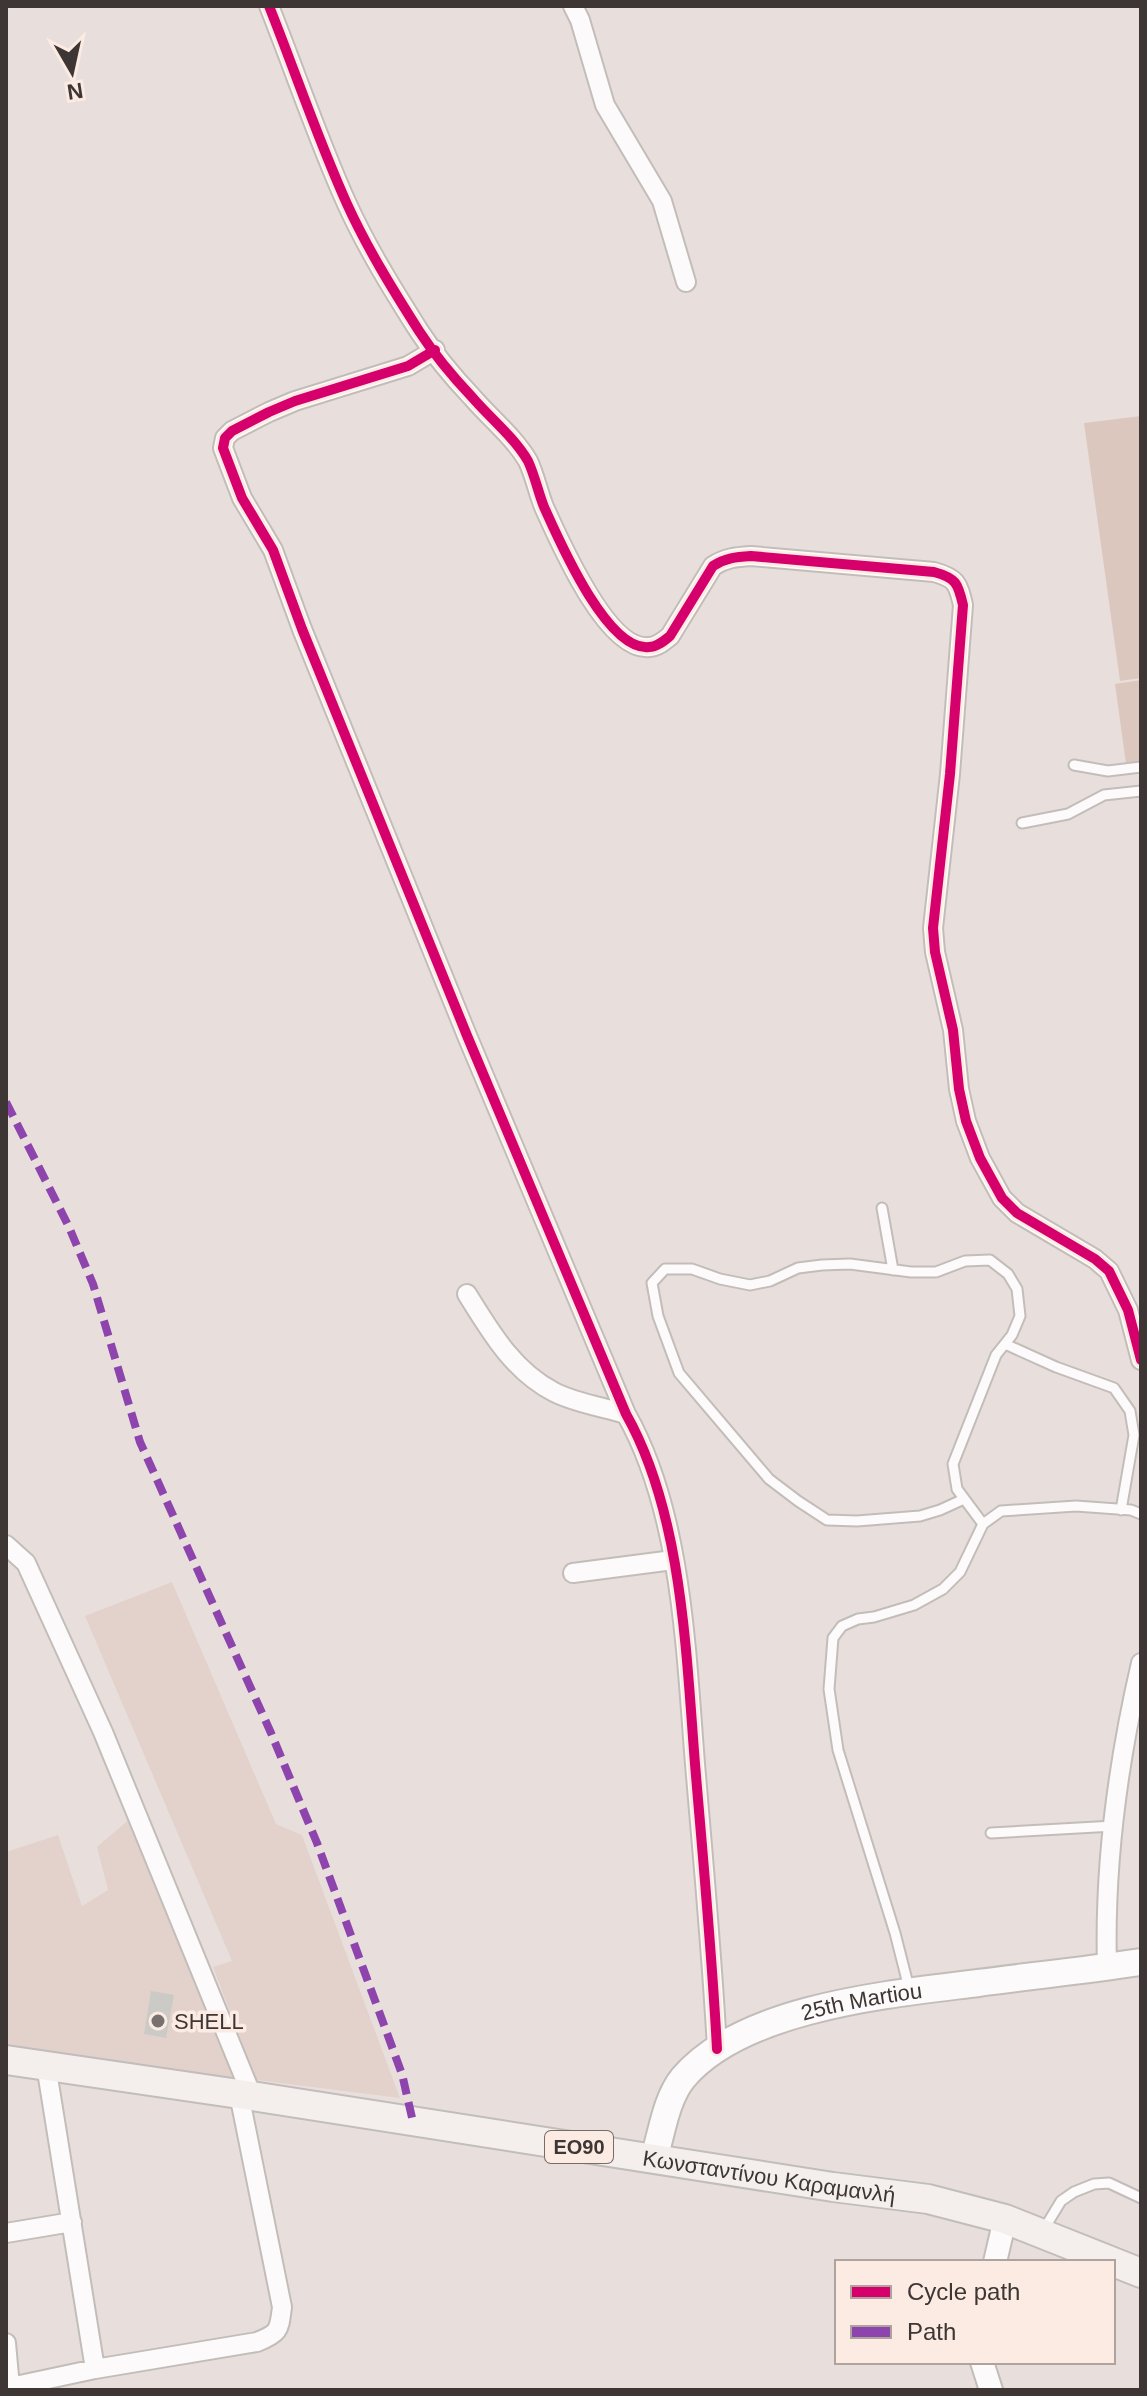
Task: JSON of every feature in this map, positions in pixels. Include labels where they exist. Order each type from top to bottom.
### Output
[{"type":"main road","name":"25th Martiou","points":[[654,2158],[672,2096],[681,2081],[717,2049],[748,2032],[788,2017],[884,1995],[1141,1962]]},
{"type":"main road","name":"Κωνσταντίνου Καραμανλή","points":[[6,2060],[928,2199],[1005,2219],[1110,2260]]},
{"type":"main road","name":"Κωνσταντίνου Καραμανλή","points":[[1115,2262],[1141,2273]]},
{"type":"street","points":[[269,6],[347,204],[389,282],[421,333],[472,398],[521,451],[590,599],[606,622],[624,639],[648,648],[660,644],[670,636],[713,566],[734,558],[751,556],[934,572],[949,576],[956,583],[963,605],[950,774],[933,928],[966,1121],[980,1158],[1002,1198],[1026,1219],[1095,1259],[1109,1271],[1128,1310],[1141,1360]]},
{"type":"street","points":[[573,6],[610,117],[662,201],[686,282]]},
{"type":"street","points":[[435,350],[408,366],[269,412],[232,431],[225,438],[223,448],[242,498],[273,550],[468,1038],[626,1414],[642,1442],[659,1491],[673,1560],[689,1686],[717,2049]]},
{"type":"street","points":[[467,1294],[498,1344],[527,1376],[555,1394],[626,1414]]},
{"type":"street","points":[[6,1545],[26,1563],[103,1732],[246,2095],[282,2307],[276,2334],[257,2342],[95,2369],[8,2388],[6,2343]]},
{"type":"street","points":[[573,1573],[673,1560]]},
{"type":"street","points":[[1107,1967],[1107,1921],[1117,1789],[1141,1663]]},
{"type":"street","points":[[46,2065],[95,2369]]},
{"type":"street","points":[[995,2260],[1005,2219]]},
{"type":"street","points":[[6,2233],[72,2222]]},
{"type":"street","points":[[983,2364],[991,2390]]},
{"type":"lane","points":[[1074,765],[1108,771],[1141,767]]},
{"type":"lane","points":[[1022,823],[1068,814],[1104,795],[1141,791]]},
{"type":"lane","points":[[882,1208],[893,1270]]},
{"type":"lane","points":[[964,1499],[920,1516],[857,1521],[827,1520],[798,1501],[769,1479],[679,1373],[658,1316],[652,1283],[665,1269],[692,1269],[750,1285],[770,1281],[798,1268],[822,1265],[850,1264],[936,1272],[965,1261],[990,1260],[1008,1274],[1017,1289],[1020,1316],[996,1355],[953,1464],[957,1489],[983,1524]]},
{"type":"lane","points":[[1005,1344],[1114,1388],[1130,1411],[1134,1435],[1121,1510]]},
{"type":"lane","points":[[910,1992],[895,1933],[838,1750],[829,1689],[833,1638],[842,1626],[914,1605],[943,1589],[960,1572],[983,1524],[1001,1511],[1076,1506],[1141,1514]]},
{"type":"lane","points":[[991,1833],[1114,1826]]},
{"type":"lane","points":[[1042,2232],[1061,2201],[1094,2184],[1109,2183],[1141,2198]]},
{"type":"shaded area","points":[[1141,416],[1141,678],[1120,681],[1084,423]]},
{"type":"shaded area","points":[[1141,680],[1141,762],[1126,764],[1115,684]]},
{"type":"shaded area","points":[[172,1582],[276,1824],[302,1835],[400,2098],[256,2080],[213,1967],[232,1961],[85,1616]]},
{"type":"shaded area","points":[[133,1816],[240,2088],[6,2048],[6,1852],[58,1835],[82,1906],[108,1890],[97,1847]]},
{"type":"building","points":[[151,1991],[174,1995],[166,2038],[144,2034]]},
{"type":"marked path","points":[[6,1102],[69,1227],[93,1284],[140,1442],[317,1843],[402,2074],[413,2122]]},
{"type":"cycle path","points":[[269,6],[336,180],[372,253],[431,348],[528,461],[544,507],[573,567],[601,614],[617,632],[633,644],[649,647],[660,643],[670,636],[713,566],[736,557],[934,572],[955,582],[963,605],[950,774],[933,928],[935,952],[953,1030],[959,1089],[966,1121],[980,1158],[1002,1198],[1017,1213],[1095,1259],[1109,1271],[1128,1310],[1141,1360]]},
{"type":"cycle path","points":[[435,350],[408,366],[269,412],[232,431],[225,438],[223,448],[242,498],[273,550],[468,1038],[645,1453],[659,1495],[670,1538],[684,1630],[717,2049]]},
{"type":"place","name":"SHELL","points":[[158,2021]]}]
